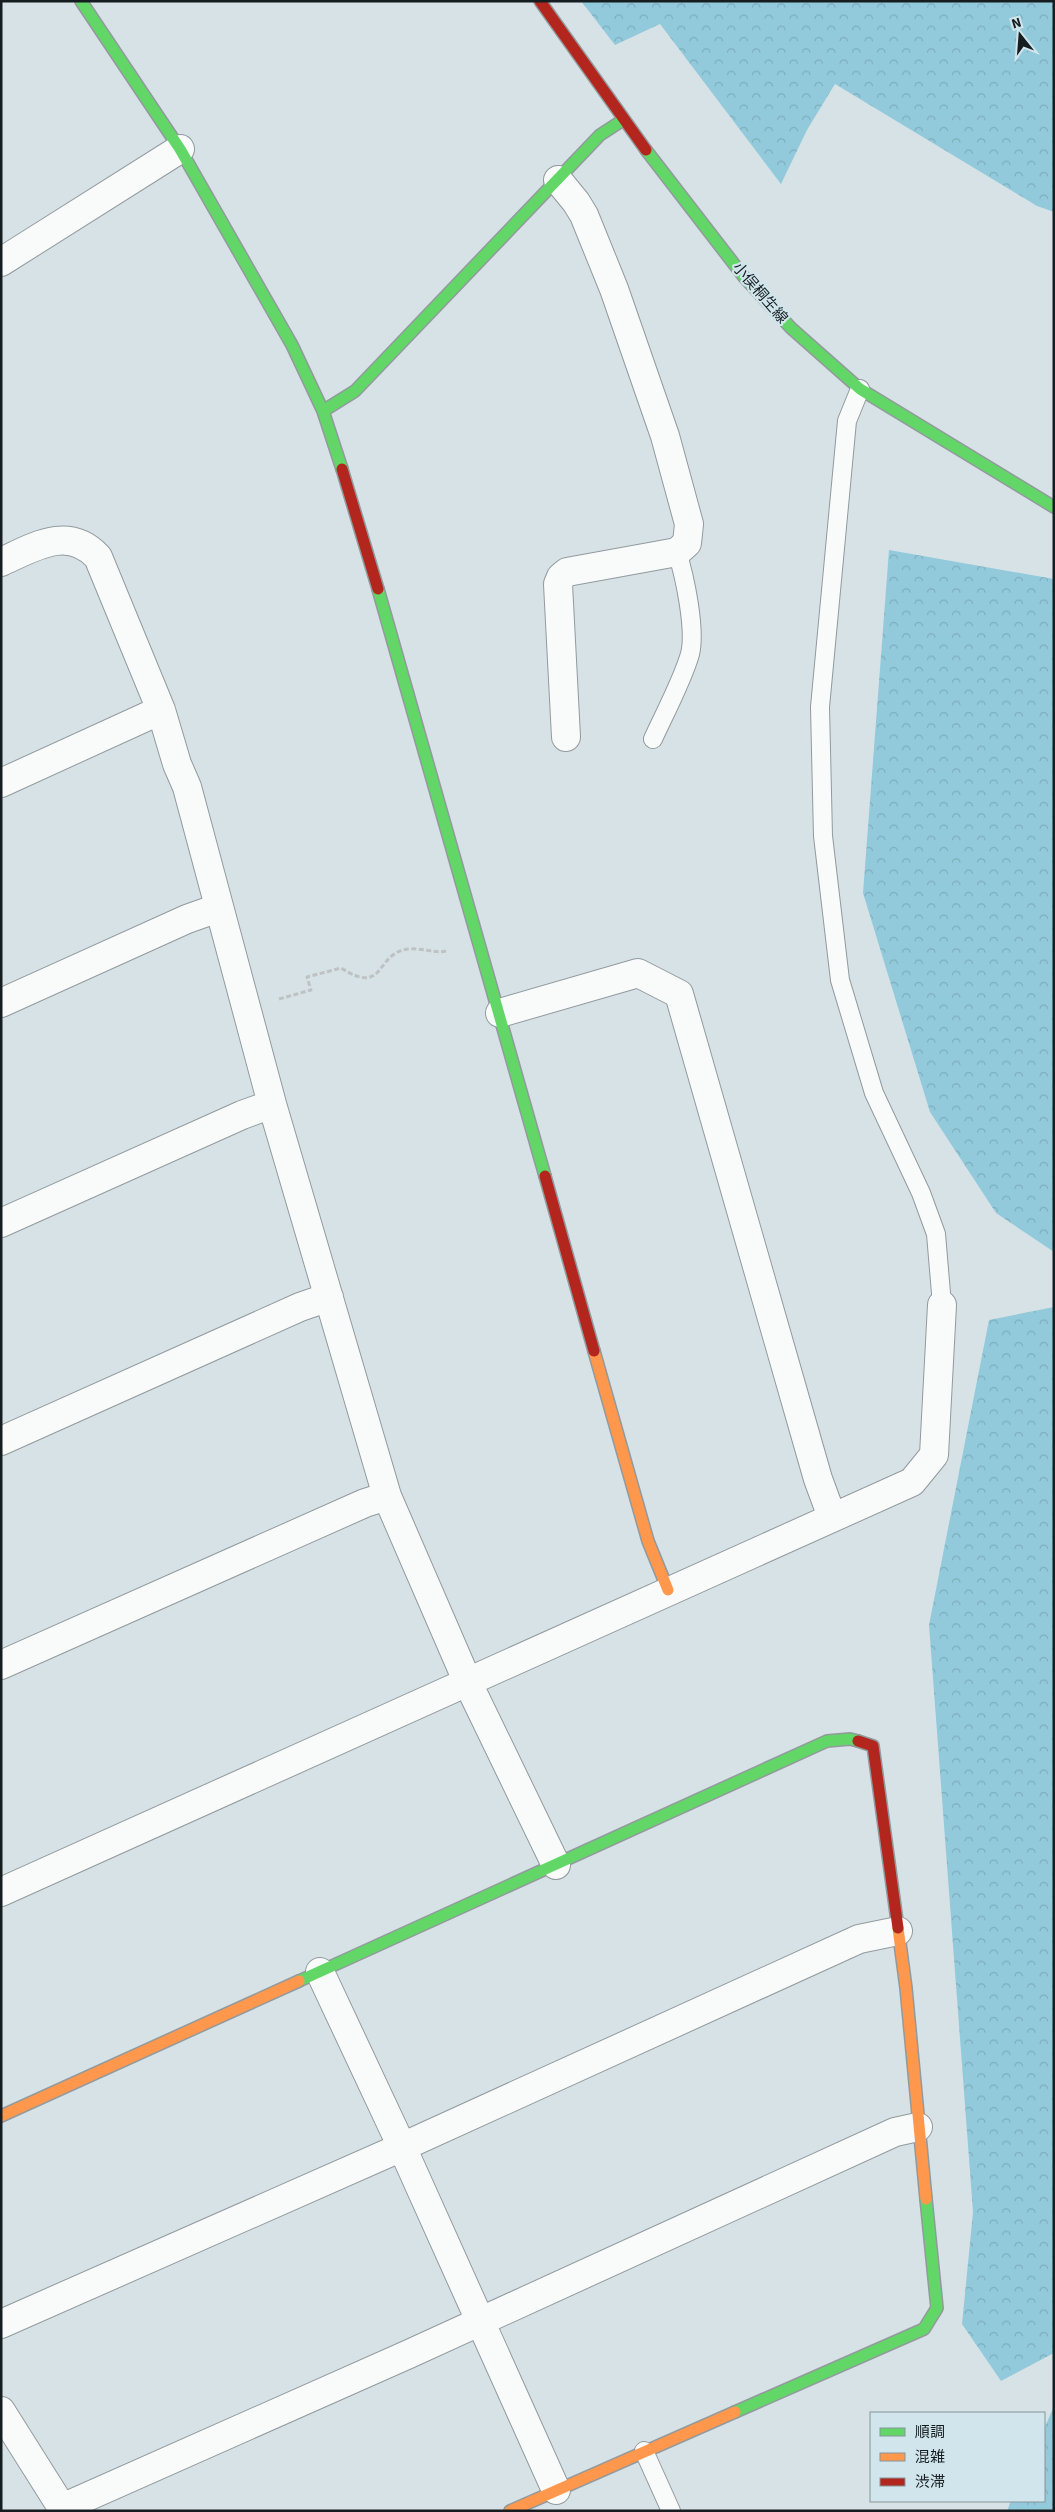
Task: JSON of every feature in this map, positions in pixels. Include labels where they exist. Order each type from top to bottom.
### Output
[{"type":"street","points":[[81,1],[180,149],[256,278],[292,345],[323,411],[361,527],[648,1541],[668,1590]]},
{"type":"street","name":"小俣桐生線","points":[[540,1],[623,120],[744,277],[791,328],[860,389],[1054,507]]},
{"type":"street","points":[[323,411],[355,390],[600,135],[623,120]]},
{"type":"street","points":[[1,262],[180,149]]},
{"type":"street","points":[[558,180],[576,202],[584,216],[614,289],[665,436],[689,524],[687,543],[678,552],[568,572],[561,577],[558,584],[566,737]]},
{"type":"street","points":[[1,562],[45,542],[59,539],[89,548],[98,557],[161,710],[177,764],[187,787],[272,1104],[387,1496],[468,1683],[556,1865]]},
{"type":"street","points":[[1,783],[161,710]]},
{"type":"street","points":[[1,1003],[187,919],[218,908]]},
{"type":"street","points":[[500,1013],[638,973],[679,994],[818,1479],[832,1517]]},
{"type":"street","points":[[1,1223],[242,1115],[272,1104]]},
{"type":"street","points":[[1,1441],[300,1307],[329,1297]]},
{"type":"street","points":[[1,1892],[468,1683],[668,1590],[912,1482],[934,1455],[942,1305]]},
{"type":"street","points":[[1,1666],[365,1503],[387,1496]]},
{"type":"street","points":[[1,2116],[827,1741],[850,1739],[873,1746],[906,1988],[937,2308],[924,2329],[510,2511]]},
{"type":"street","points":[[1,2324],[402,2147],[859,1939],[898,1931]]},
{"type":"street","points":[[320,1972],[402,2147],[556,2490]]},
{"type":"street","points":[[1,2411],[63,2509],[894,2132],[918,2127]]},
{"type":"lane","points":[[860,389],[847,421],[821,697],[823,836],[840,980],[874,1093],[921,1193],[936,1234],[942,1305]]},
{"type":"lane","points":[[653,739],[690,655],[692,639],[684,573],[678,552]]},
{"type":"lane","points":[[644,2451],[671,2511]]},
{"type":"path","points":[[277,1000],[311,990],[307,977],[341,968],[358,977],[367,977],[381,971],[394,953],[416,948],[443,952],[449,950]]},
{"type":"green space","points":[[581,1],[1054,1],[1054,212],[1037,206],[835,84],[807,130],[781,184],[660,24],[615,45]]},
{"type":"green space","points":[[889,550],[1054,579],[1054,1252],[996,1213],[930,1112],[863,893]]},
{"type":"green space","points":[[1054,1307],[1054,2353],[1001,2381],[962,2324],[973,2212],[929,1625],[989,1320]]},
{"type":"green space","points":[[1054,2406],[1054,2511],[1007,2511],[1011,2502],[1045,2502],[1045,2427]]},
{"type":"traffic: fast","points":[[81,1],[180,149],[292,345],[323,411],[342,469]]},
{"type":"traffic: fast","points":[[323,411],[355,391],[600,135],[623,120]]},
{"type":"traffic: fast","points":[[646,150],[744,277],[791,328],[860,389],[1054,507]]},
{"type":"traffic: fast","points":[[378,589],[545,1176]]},
{"type":"traffic: fast","points":[[299,1981],[827,1741],[850,1739],[858,1741]]},
{"type":"traffic: fast","points":[[735,2412],[924,2329],[937,2308],[926,2199]]},
{"type":"traffic: slow","points":[[594,1351],[648,1541],[668,1590]]},
{"type":"traffic: slow","points":[[898,1928],[906,1988],[926,2199]]},
{"type":"traffic: slow","points":[[1,2116],[299,1981]]},
{"type":"traffic: slow","points":[[510,2511],[735,2412]]},
{"type":"traffic: jam","points":[[540,1],[646,150]]},
{"type":"traffic: jam","points":[[342,469],[378,589]]},
{"type":"traffic: jam","points":[[545,1176],[594,1351]]},
{"type":"traffic: jam","points":[[858,1741],[873,1746],[898,1928]]}]
